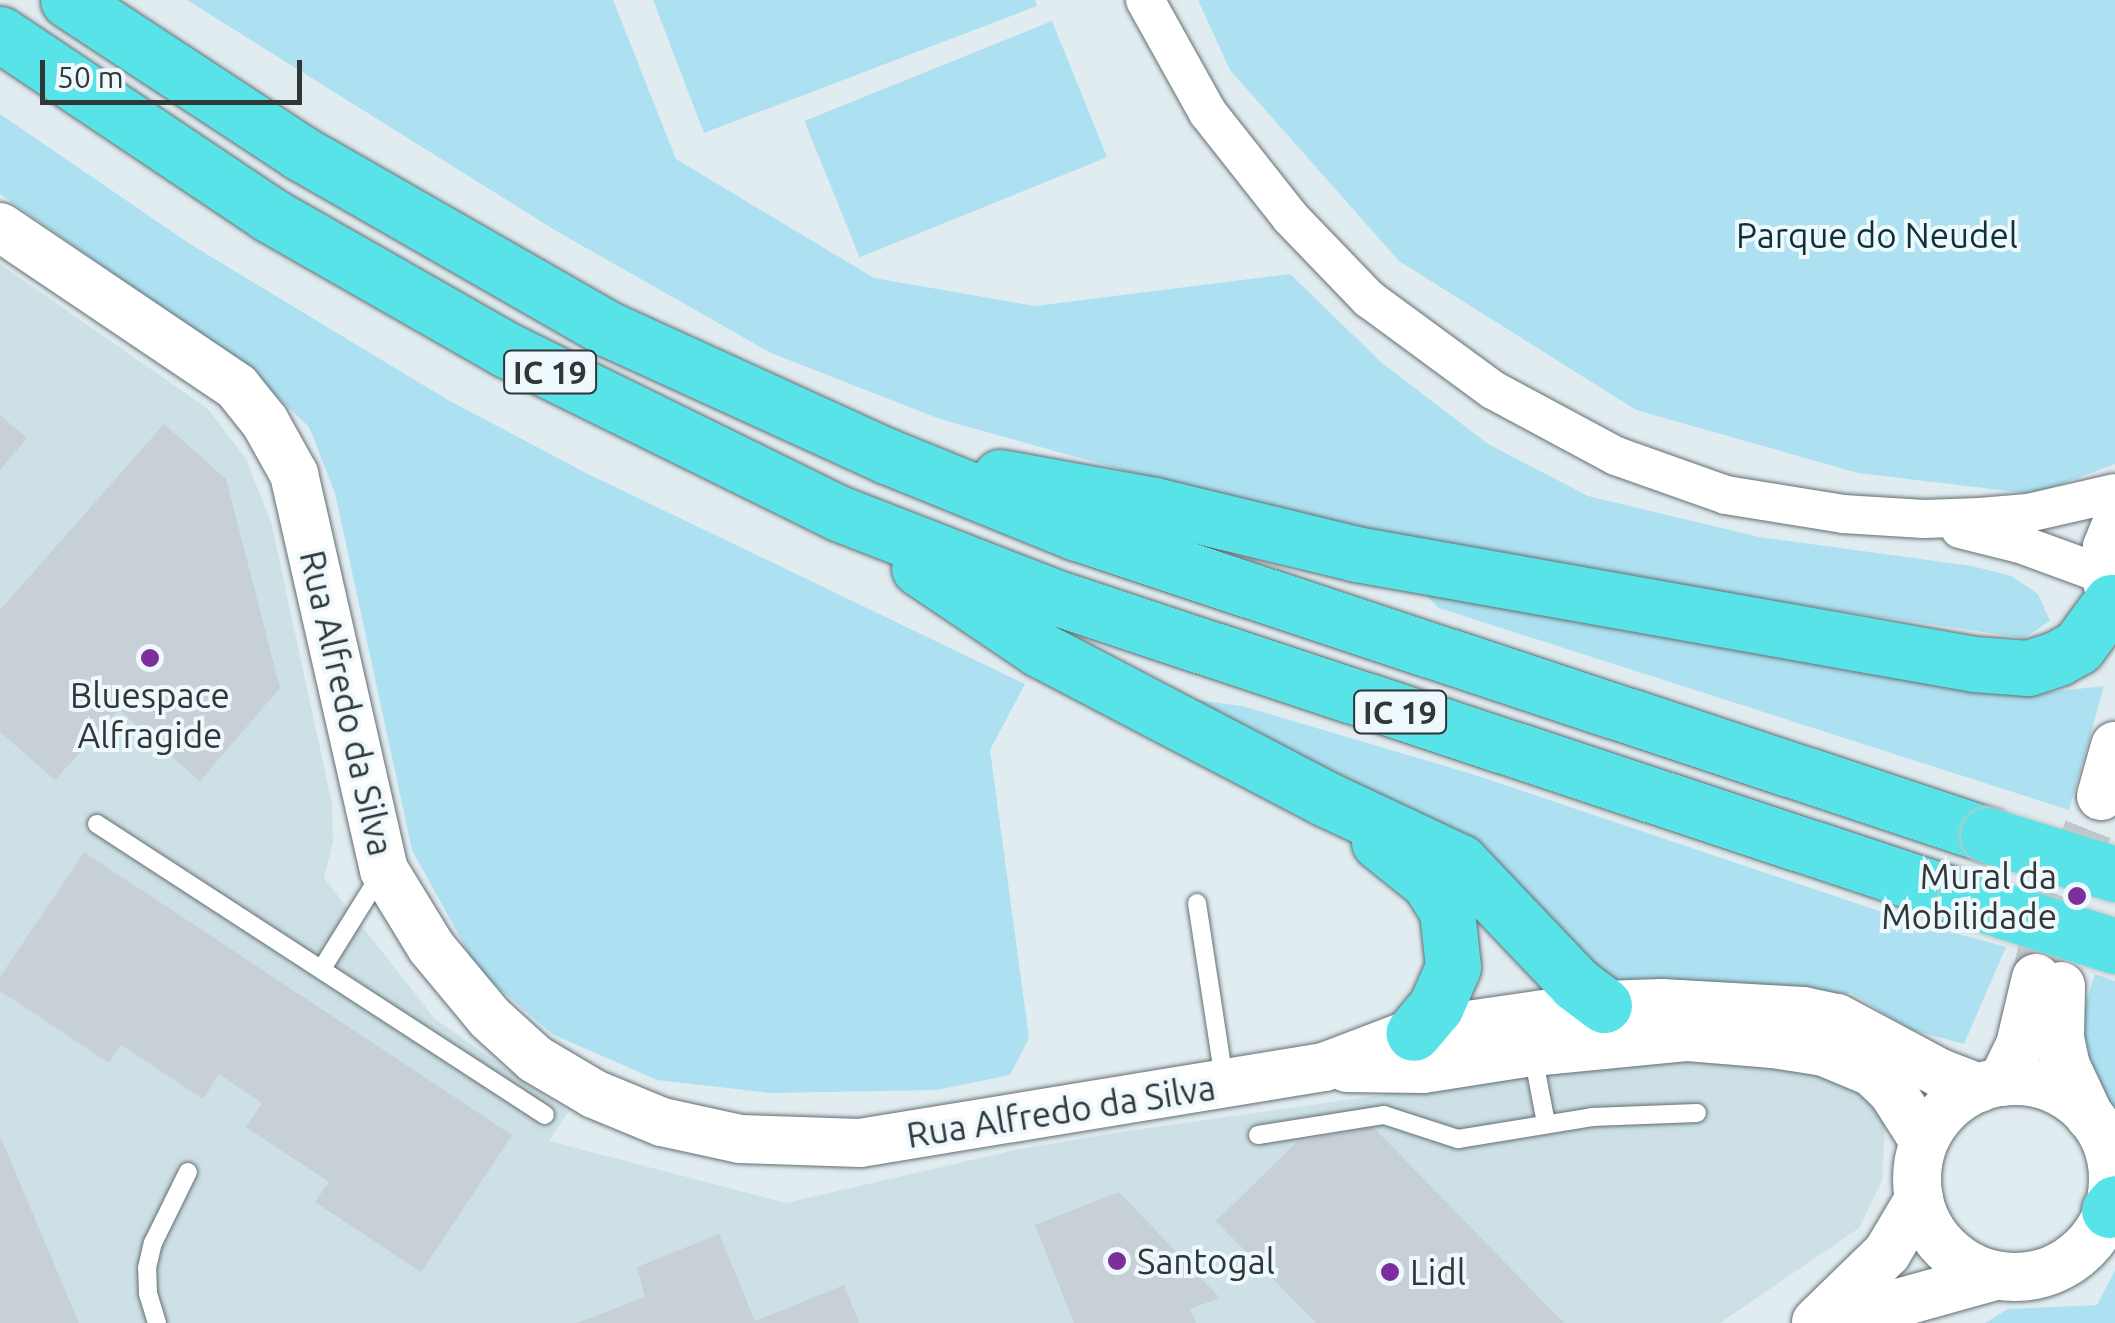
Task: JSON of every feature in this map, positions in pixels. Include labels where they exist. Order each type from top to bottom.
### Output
[{"type":"highway","name":"IC 19","points":[[68,0],[300,152],[608,329],[886,456],[1077,533],[2115,874]]},
{"type":"highway","name":"IC 19","points":[[0,34],[287,225],[508,350],[838,513],[1060,600],[2115,946]]},
{"type":"highway","points":[[886,456],[1154,505],[1356,554],[1974,664],[2028,668],[2058,658],[2078,647],[2110,595]]},
{"type":"highway","points":[[838,513],[1039,649],[1326,799],[1460,862],[1576,984],[1604,1005]]},
{"type":"highway","points":[[1326,799],[1429,882],[1447,911],[1453,967],[1436,1006],[1413,1033]]},
{"type":"street","points":[[1145,0],[1208,113],[1290,217],[1368,300],[1493,390],[1616,456],[1726,494],[1843,514],[1924,520],[2028,513],[2115,493]]},
{"type":"street","name":"Rua Alfredo da Silva","points":[[0,227],[237,387],[265,422],[294,474],[384,870],[430,947],[490,1018],[535,1059],[579,1086],[662,1122],[740,1139],[860,1142],[1324,1067],[1413,1033],[1604,1005],[1680,1004],[1802,1011],[1837,1018],[1940,1073],[1990,1085]]},
{"type":"street","points":[[1924,520],[2020,544],[2110,595]]},
{"type":"street","points":[[2110,595],[2106,547],[2115,527]]},
{"type":"street","points":[[2100,796],[2115,746]]},
{"type":"street","points":[[1826,1323],[1996,1276],[2024,1277],[2052,1270],[2077,1256],[2096,1236],[2112,1206],[2114,1177],[2107,1145],[2066,1066],[2048,982],[2020,1046],[1990,1085]]},
{"type":"street","name":"Rua Alfredo da Silva","points":[[1604,1005],[1636,1021],[1688,1037]]},
{"type":"street","name":"Rua Alfredo da Silva","points":[[1324,1067],[1423,1069],[1532,1052],[1688,1037],[1790,1047],[1845,1060],[1872,1072],[1892,1091],[1924,1141]]},
{"type":"street","points":[[1996,1276],[1969,1266],[1946,1249],[1928,1226],[1918,1199],[1917,1170],[1924,1141],[1956,1101],[1990,1085],[2035,1083],[2066,1095],[2090,1117]]},
{"type":"street","points":[[1814,1323],[1887,1254],[1918,1199]]},
{"type":"lane","points":[[97,824],[323,967],[545,1115]]},
{"type":"lane","points":[[323,967],[384,870]]},
{"type":"lane","points":[[1197,903],[1225,1085]]},
{"type":"lane","points":[[1532,1052],[1546,1123]]},
{"type":"lane","points":[[1258,1136],[1384,1115],[1458,1139],[1546,1123],[1697,1113]]},
{"type":"lane","points":[[157,1323],[148,1293],[147,1268],[153,1243],[188,1172]]},
{"type":"shaded area","points":[[0,264],[208,409],[246,459],[271,522],[332,804],[333,842],[324,878],[435,1019],[568,1112],[549,1141],[786,1203],[1015,1150],[1121,1132],[1613,1062],[1719,1058],[1804,1069],[1860,1089],[1885,1123],[1882,1180],[1859,1228],[1720,1323],[0,1323]]},
{"type":"green space","points":[[187,0],[613,0],[676,159],[874,278],[1035,306],[1290,274],[1382,363],[1488,444],[1588,496],[1759,537],[1972,566],[2011,576],[2038,594],[2050,621],[2024,638],[1393,545],[940,419],[771,353],[558,232]]},
{"type":"green space","points":[[653,0],[1035,0],[1037,6],[704,133]]},
{"type":"green space","name":"Parque do Neudel","points":[[1198,0],[2115,0],[2115,464],[2034,494],[1858,473],[1636,410],[1399,261],[1230,70]]},
{"type":"green space","points":[[1052,21],[1107,157],[860,257],[804,121]]},
{"type":"green space","points":[[0,114],[190,244],[448,400],[586,473],[1025,684],[990,750],[1029,1038],[1010,1075],[937,1090],[770,1093],[657,1080],[552,1034],[478,970],[412,850],[335,493],[309,427],[246,367],[0,194]]},
{"type":"green space","points":[[1421,590],[2031,694],[2104,686],[2069,810],[1439,608]]},
{"type":"green space","points":[[1189,699],[1242,706],[1472,774],[1897,917],[2006,947],[1964,1044],[1912,1030],[1851,993],[1611,992],[1432,831],[1253,729]]},
{"type":"green space","points":[[2095,974],[2115,981],[2115,1123],[2075,1037]]},
{"type":"green space","points":[[2115,1270],[2115,1323],[1985,1323],[2008,1309],[2097,1305]]},
{"type":"building","points":[[0,415],[27,438],[0,470]]},
{"type":"building","points":[[164,424],[226,479],[280,688],[200,781],[119,710],[55,780],[0,732],[0,610]]},
{"type":"building","points":[[84,852],[512,1135],[421,1272],[315,1202],[329,1182],[246,1127],[262,1103],[219,1074],[203,1099],[121,1045],[109,1063],[0,991],[0,977]]},
{"type":"building","name":"Lidl","points":[[1373,1127],[1564,1323],[1316,1323],[1216,1221],[1297,1142]]},
{"type":"building","points":[[0,1136],[79,1323],[0,1323]]},
{"type":"building","name":"Santogal","points":[[1119,1192],[1220,1298],[1190,1309],[1196,1323],[1074,1323],[1035,1225]]},
{"type":"building","points":[[719,1234],[755,1321],[844,1285],[859,1323],[577,1323],[645,1297],[637,1267]]},
{"type":"tunnel","points":[[2036,978],[2044,941],[2101,796]]},
{"type":"place","name":"Bluespace Alfragide","points":[[150,658]]},
{"type":"place","name":"Mural da Mobilidade","points":[[2077,896]]},
{"type":"place","name":"Santogal","points":[[1117,1261]]},
{"type":"place","name":"Lidl","points":[[1390,1272]]}]
